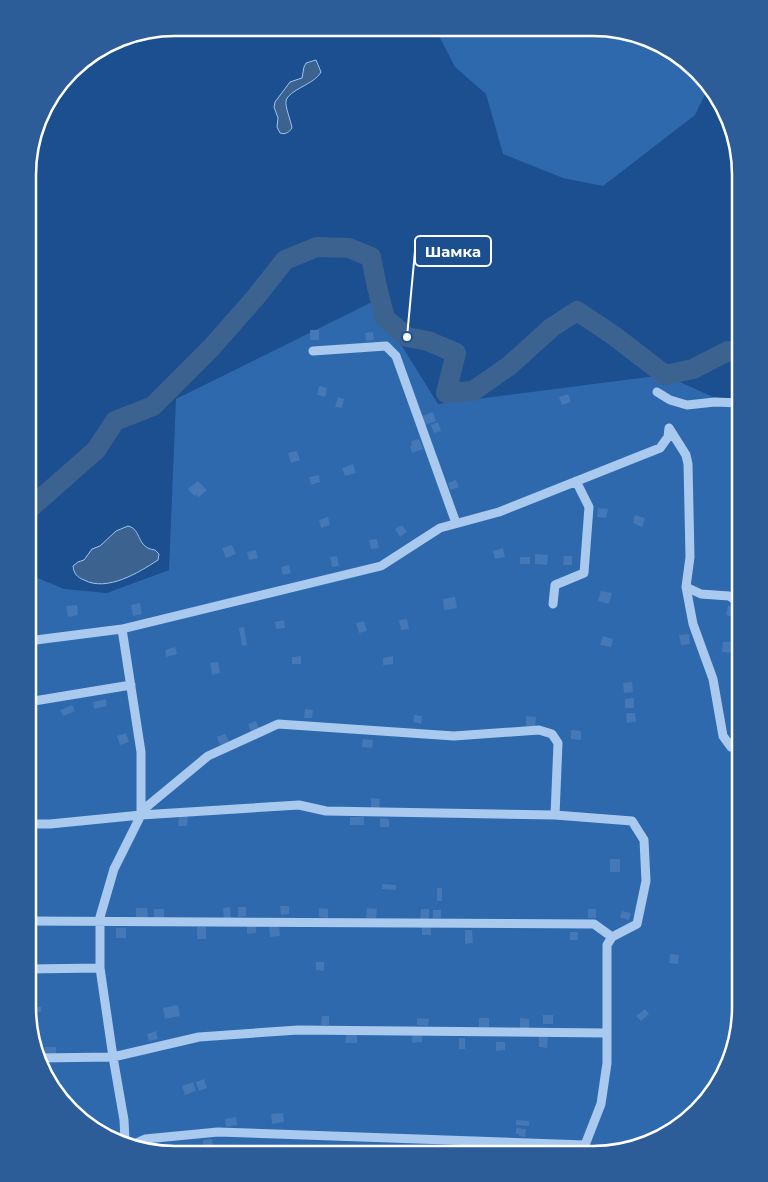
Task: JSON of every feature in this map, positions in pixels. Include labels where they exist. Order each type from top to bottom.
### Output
[{"type":"lane","points":[[313,352],[386,346],[396,356],[456,523]]},
{"type":"lane","points":[[657,392],[670,400],[687,404],[732,403]]},
{"type":"lane","points":[[36,640],[122,629],[380,566],[440,528],[499,512],[660,448],[668,437],[669,428],[686,455],[688,464],[690,557],[686,587],[694,624],[713,679],[723,736],[731,747]]},
{"type":"lane","points":[[553,604],[555,585],[584,573],[589,507],[576,481]]},
{"type":"lane","points":[[686,587],[701,594],[731,598]]},
{"type":"lane","points":[[122,629],[141,752],[141,815]]},
{"type":"lane","points":[[36,701],[131,685]]},
{"type":"lane","points":[[126,1136],[100,968],[100,916],[114,869],[144,809],[208,756],[278,724],[454,736],[539,730],[552,734],[558,744],[555,815]]},
{"type":"lane","points":[[36,824],[299,805],[326,811],[555,815],[632,822],[644,840],[646,881],[637,924],[612,937],[607,946],[606,1063],[601,1104],[585,1145],[218,1132],[145,1139],[140,1141]]},
{"type":"lane","points":[[36,921],[594,924],[612,937]]},
{"type":"lane","points":[[36,969],[100,968]]},
{"type":"lane","points":[[46,1058],[113,1057],[199,1037],[298,1030],[606,1033]]},
{"type":"shaded area","points":[[439,36],[611,37],[646,47],[662,55],[691,77],[705,94],[695,115],[603,186],[563,178],[503,154],[486,94],[455,67]]},
{"type":"shaded area","points":[[316,60],[321,72],[313,80],[288,97],[286,104],[292,128],[287,133],[280,133],[277,127],[278,118],[274,107],[275,102],[290,82],[302,78],[306,63]]},
{"type":"shaded area","points":[[374,301],[438,404],[664,375],[732,405],[731,1016],[729,1034],[724,1051],[708,1084],[684,1111],[670,1122],[637,1138],[620,1143],[593,1146],[175,1146],[139,1141],[106,1127],[77,1105],[65,1091],[47,1060],[41,1043],[36,1007],[36,577],[64,589],[107,593],[169,570],[176,399]]},
{"type":"shaded area","points":[[128,526],[135,531],[145,546],[159,554],[158,560],[132,575],[102,584],[93,583],[76,575],[73,566],[84,560],[92,549],[100,546],[116,531]]},
{"type":"building","points":[[310,330],[319,330],[319,340],[310,340]]},
{"type":"building","points":[[373,332],[374,340],[366,341],[365,333]]},
{"type":"building","points":[[319,386],[327,388],[325,397],[317,395]]},
{"type":"building","points":[[568,394],[571,402],[562,405],[559,397]]},
{"type":"building","points":[[338,397],[344,399],[342,408],[335,407]]},
{"type":"building","points":[[433,412],[436,421],[425,425],[422,416]]},
{"type":"building","points":[[438,422],[441,431],[434,433],[431,425]]},
{"type":"building","points":[[419,439],[423,449],[412,453],[411,441]]},
{"type":"building","points":[[297,451],[300,460],[291,463],[288,453]]},
{"type":"building","points":[[353,464],[356,473],[345,476],[342,468]]},
{"type":"building","points":[[319,475],[320,482],[311,485],[309,477]]},
{"type":"building","points":[[456,480],[459,487],[450,490],[448,483]]},
{"type":"building","points":[[198,481],[207,490],[199,497],[194,496],[188,489]]},
{"type":"building","points":[[598,508],[608,509],[606,518],[597,517]]},
{"type":"building","points":[[635,515],[645,518],[642,527],[633,523]]},
{"type":"building","points":[[328,517],[330,525],[321,528],[319,520]]},
{"type":"building","points":[[402,525],[407,532],[400,537],[395,529]]},
{"type":"building","points":[[377,539],[379,548],[371,549],[369,540]]},
{"type":"building","points":[[232,545],[236,554],[226,558],[222,548]]},
{"type":"building","points":[[503,548],[505,557],[495,559],[493,551]]},
{"type":"building","points":[[256,550],[258,558],[249,560],[247,552]]},
{"type":"building","points":[[535,554],[548,555],[547,565],[535,564]]},
{"type":"building","points":[[337,556],[339,566],[332,567],[330,557]]},
{"type":"building","points":[[564,556],[572,556],[572,565],[563,565]]},
{"type":"building","points":[[520,557],[530,557],[530,564],[520,564]]},
{"type":"building","points":[[289,565],[291,573],[283,575],[281,567]]},
{"type":"building","points":[[601,591],[612,593],[609,604],[598,601]]},
{"type":"building","points":[[455,597],[457,608],[444,610],[443,599]]},
{"type":"building","points":[[140,603],[142,614],[133,616],[131,605]]},
{"type":"building","points":[[77,605],[78,615],[68,617],[66,606]]},
{"type":"building","points":[[728,605],[731,606],[731,616],[726,615]]},
{"type":"building","points":[[407,619],[409,629],[401,630],[399,620]]},
{"type":"building","points":[[284,620],[285,628],[276,629],[275,622]]},
{"type":"building","points":[[364,621],[367,631],[359,633],[356,623]]},
{"type":"building","points":[[244,627],[247,645],[242,646],[239,628]]},
{"type":"building","points":[[689,634],[690,644],[681,645],[679,635]]},
{"type":"building","points":[[603,636],[613,639],[611,647],[600,645]]},
{"type":"building","points":[[723,642],[731,642],[731,653],[722,652]]},
{"type":"building","points":[[175,647],[177,654],[166,657],[165,650]]},
{"type":"building","points":[[301,656],[301,664],[292,664],[292,657]]},
{"type":"building","points":[[393,656],[393,664],[383,665],[383,658]]},
{"type":"building","points":[[218,662],[220,673],[212,675],[210,663]]},
{"type":"building","points":[[632,682],[633,692],[624,693],[623,683]]},
{"type":"building","points":[[634,698],[634,708],[625,708],[625,699]]},
{"type":"building","points":[[106,699],[107,706],[94,709],[93,702]]},
{"type":"building","points":[[72,705],[75,711],[63,716],[60,710]]},
{"type":"building","points":[[305,709],[313,710],[312,718],[304,718]]},
{"type":"building","points":[[626,713],[635,713],[636,722],[627,723]]},
{"type":"building","points":[[414,715],[422,716],[421,724],[413,722]]},
{"type":"building","points":[[526,716],[536,717],[535,726],[526,726]]},
{"type":"building","points":[[256,721],[259,728],[251,732],[248,724]]},
{"type":"building","points":[[571,730],[581,731],[581,740],[571,739]]},
{"type":"building","points":[[126,733],[129,742],[120,745],[117,736]]},
{"type":"building","points":[[225,734],[229,742],[220,745],[217,737]]},
{"type":"building","points":[[363,739],[373,740],[372,748],[362,747]]},
{"type":"building","points":[[371,798],[380,799],[379,809],[371,808]]},
{"type":"building","points":[[179,815],[188,815],[187,826],[178,826]]},
{"type":"building","points":[[350,817],[364,817],[364,825],[350,825]]},
{"type":"building","points":[[380,818],[389,819],[389,827],[380,827]]},
{"type":"building","points":[[610,859],[620,859],[620,872],[610,872]]},
{"type":"building","points":[[382,884],[396,885],[396,890],[382,889]]},
{"type":"building","points":[[437,888],[442,888],[442,901],[437,901]]},
{"type":"building","points":[[280,906],[289,906],[289,914],[281,915]]},
{"type":"building","points":[[230,907],[231,920],[224,920],[223,908]]},
{"type":"building","points":[[238,907],[246,907],[246,916],[238,917]]},
{"type":"building","points":[[136,908],[147,908],[148,917],[136,917]]},
{"type":"building","points":[[319,908],[328,909],[328,918],[319,917]]},
{"type":"building","points":[[367,908],[377,909],[376,918],[366,918]]},
{"type":"building","points":[[154,909],[164,909],[164,918],[154,918]]},
{"type":"building","points":[[421,909],[429,909],[429,919],[420,919]]},
{"type":"building","points":[[588,909],[596,909],[596,918],[588,918]]},
{"type":"building","points":[[433,910],[441,910],[441,918],[433,918]]},
{"type":"building","points":[[622,911],[631,913],[629,920],[620,918]]},
{"type":"building","points":[[279,925],[280,936],[270,937],[269,926]]},
{"type":"building","points":[[247,926],[256,926],[256,933],[247,934]]},
{"type":"building","points":[[197,927],[206,927],[206,939],[197,939]]},
{"type":"building","points":[[422,927],[431,927],[431,935],[422,935]]},
{"type":"building","points":[[116,928],[126,928],[126,938],[116,938]]},
{"type":"building","points":[[465,930],[472,930],[473,943],[465,944]]},
{"type":"building","points":[[570,932],[578,932],[578,940],[570,940]]},
{"type":"building","points":[[670,954],[679,955],[678,964],[669,963]]},
{"type":"building","points":[[316,962],[324,962],[324,971],[316,970]]},
{"type":"building","points":[[178,1005],[180,1016],[165,1019],[163,1008]]},
{"type":"building","points":[[36,1007],[41,1007],[41,1012],[37,1012]]},
{"type":"building","points":[[645,1009],[649,1014],[641,1021],[636,1016]]},
{"type":"building","points":[[543,1015],[553,1015],[553,1024],[543,1024]]},
{"type":"building","points":[[322,1016],[329,1016],[329,1025],[321,1025]]},
{"type":"building","points":[[417,1018],[429,1019],[428,1026],[417,1025]]},
{"type":"building","points":[[479,1018],[489,1018],[489,1027],[479,1027]]},
{"type":"building","points":[[520,1018],[529,1019],[529,1028],[520,1028]]},
{"type":"building","points":[[156,1031],[158,1039],[149,1041],[147,1034]]},
{"type":"building","points":[[346,1035],[357,1035],[357,1043],[345,1043]]},
{"type":"building","points":[[422,1035],[422,1042],[412,1043],[412,1036]]},
{"type":"building","points":[[539,1036],[548,1036],[547,1048],[539,1047]]},
{"type":"building","points":[[459,1038],[465,1038],[465,1049],[459,1049]]},
{"type":"building","points":[[496,1042],[505,1042],[505,1050],[496,1051]]},
{"type":"building","points":[[45,1047],[56,1047],[56,1055],[45,1054]]},
{"type":"building","points":[[204,1079],[207,1088],[199,1091],[196,1082]]},
{"type":"building","points":[[193,1082],[196,1091],[185,1095],[182,1086]]},
{"type":"building","points":[[283,1113],[284,1122],[272,1124],[271,1114]]},
{"type":"building","points":[[236,1117],[237,1125],[226,1127],[225,1119]]},
{"type":"building","points":[[516,1120],[529,1121],[529,1126],[516,1125]]},
{"type":"building","points":[[516,1128],[526,1129],[525,1137],[516,1134]]},
{"type":"building","points":[[212,1139],[213,1146],[203,1146],[203,1140]]},
{"type":"waterway","points":[[36,503],[96,450],[115,421],[153,406],[210,349],[255,298],[285,260],[317,247],[349,248],[371,257],[385,318],[407,337],[428,341],[456,353],[446,393],[473,391],[509,366],[551,328],[577,311],[613,335],[665,375],[693,369],[728,351],[732,352]]},
{"type":"place","name":"Шамка","points":[[407,337]]}]
